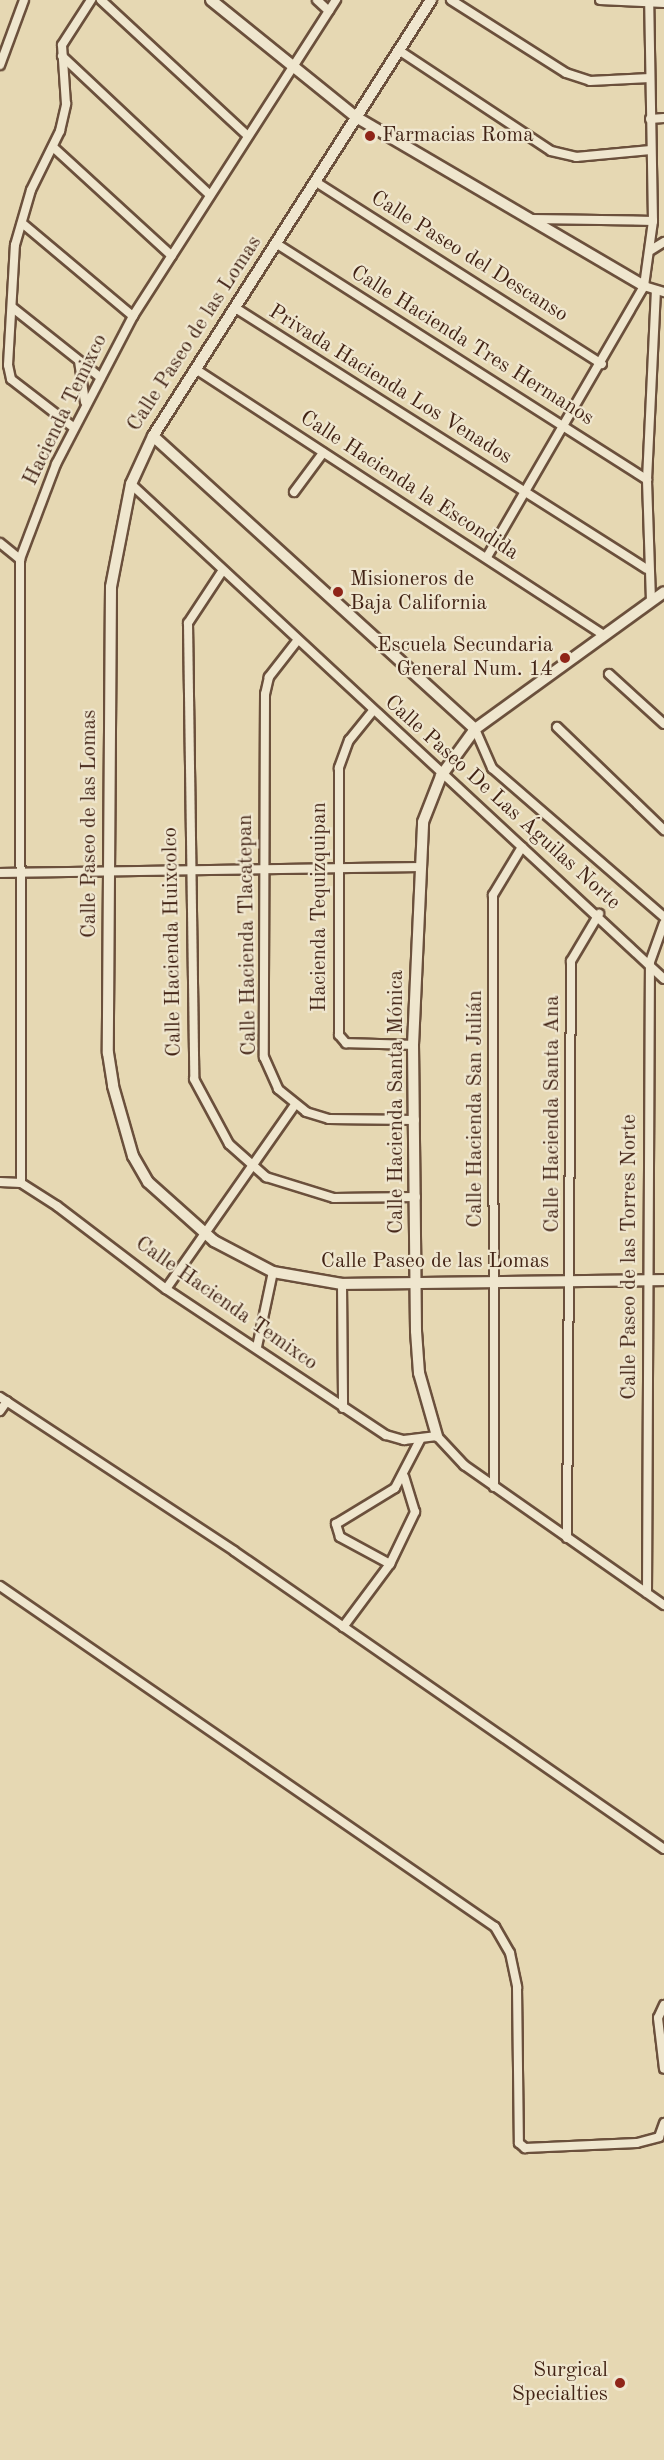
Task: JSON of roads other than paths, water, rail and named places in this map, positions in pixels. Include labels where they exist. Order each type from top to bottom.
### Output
[{"type":"street","points":[[0,65],[24,0]]},
{"type":"street","points":[[73,427],[11,379],[13,308],[22,223],[53,147],[66,104],[62,56],[66,37],[92,0]]},
{"type":"street","points":[[101,0],[248,136]]},
{"type":"street","points":[[211,0],[288,67],[356,117],[644,286],[660,291],[647,480],[647,569],[651,601]]},
{"type":"street","points":[[317,0],[329,10]]},
{"type":"street","name":"Hacienda Temixco","points":[[21,1183],[20,559],[73,427],[133,316],[248,136],[288,67],[336,0]]},
{"type":"street","name":"Calle Paseo de las Lomas","points":[[431,0],[237,309],[153,436],[130,484],[111,587],[107,873],[108,1053],[120,1116],[148,1182],[204,1233],[273,1272],[342,1284],[664,1280]]},
{"type":"street","points":[[452,0],[566,73],[590,81],[650,78]]},
{"type":"street","points":[[600,0],[664,3]]},
{"type":"street","points":[[487,557],[602,364],[644,286],[651,250],[653,221],[649,2]]},
{"type":"street","points":[[400,51],[551,151],[576,157],[651,150]]},
{"type":"street","points":[[62,56],[210,195]]},
{"type":"street","points":[[650,120],[664,118]]},
{"type":"street","points":[[53,147],[172,256]]},
{"type":"street","name":"Calle Paseo del Descanso","points":[[316,182],[602,364]]},
{"type":"street","points":[[528,219],[653,221]]},
{"type":"street","points":[[22,223],[133,316]]},
{"type":"street","points":[[651,250],[664,242]]},
{"type":"street","name":"Calle Hacienda Tres Hermanos","points":[[277,244],[647,480]]},
{"type":"street","points":[[13,308],[101,378]]},
{"type":"street","name":"Privada Hacienda Los Venados","points":[[237,309],[647,569]]},
{"type":"street","points":[[78,359],[85,404]]},
{"type":"street","name":"Calle Hacienda la Escondida","points":[[197,370],[601,633]]},
{"type":"street","points":[[153,436],[475,729],[492,768],[664,917]]},
{"type":"street","points":[[294,492],[323,453]]},
{"type":"street","name":"Calle Paseo De Las Águilas Norte","points":[[130,484],[221,573],[441,776],[599,914],[650,962],[664,979]]},
{"type":"street","points":[[0,543],[20,559]]},
{"type":"street","name":"Calle Hacienda Huixcolco","points":[[221,573],[188,623],[194,1079],[215,1125],[251,1168],[313,1195],[416,1197]]},
{"type":"street","name":"Calle Hacienda Santa Mónica","points":[[437,1436],[419,1373],[413,1045],[418,867],[423,822],[441,776],[475,729],[601,633],[664,592]]},
{"type":"street","name":"Calle Hacienda Tlacatepan","points":[[294,1106],[269,1075],[264,1057],[265,694],[269,677],[297,641]]},
{"type":"street","points":[[609,674],[664,724]]},
{"type":"street","name":"Hacienda Tequizquipan","points":[[372,712],[342,751],[336,868],[339,1035],[346,1043],[413,1045]]},
{"type":"street","points":[[557,727],[664,830]]},
{"type":"street","name":"Calle Hacienda San Julián","points":[[494,1487],[493,895],[522,847]]},
{"type":"street","points":[[0,873],[418,867]]},
{"type":"street","name":"Calle Hacienda Santa Ana","points":[[567,1538],[571,1281],[571,961],[599,914]]},
{"type":"street","name":"Calle Paseo de las Torres Norte","points":[[646,1593],[650,962],[664,922]]},
{"type":"street","points":[[166,1288],[294,1106],[329,1119],[415,1120]]},
{"type":"street","points":[[0,1182],[21,1183]]},
{"type":"street","name":"Calle Hacienda Temixco","points":[[21,1183],[166,1288],[386,1435],[420,1440],[437,1436]]},
{"type":"street","points":[[257,1347],[273,1272]]},
{"type":"street","points":[[342,1284],[343,1408]]},
{"type":"street","points":[[0,1411],[3,1399],[343,1627],[664,1849]]},
{"type":"street","points":[[437,1436],[494,1487],[664,1605]]},
{"type":"street","points":[[390,1564],[340,1537],[336,1524],[404,1477],[420,1440]]},
{"type":"street","points":[[343,1627],[390,1564],[415,1512],[404,1477]]},
{"type":"street","points":[[0,1587],[495,1927],[510,1953],[518,1987],[519,2143],[525,2148],[638,2143],[659,2138],[664,2124]]},
{"type":"street","points":[[664,2005],[658,2018],[664,2069]]},
{"type":"place","name":"Farmacias Roma","points":[[370,136]]},
{"type":"place","name":"Misioneros de Baja California","points":[[338,592]]},
{"type":"place","name":"Escuela Secundaria General Num. 14","points":[[565,658]]},
{"type":"place","name":"Surgical Specialties","points":[[620,2383]]}]
